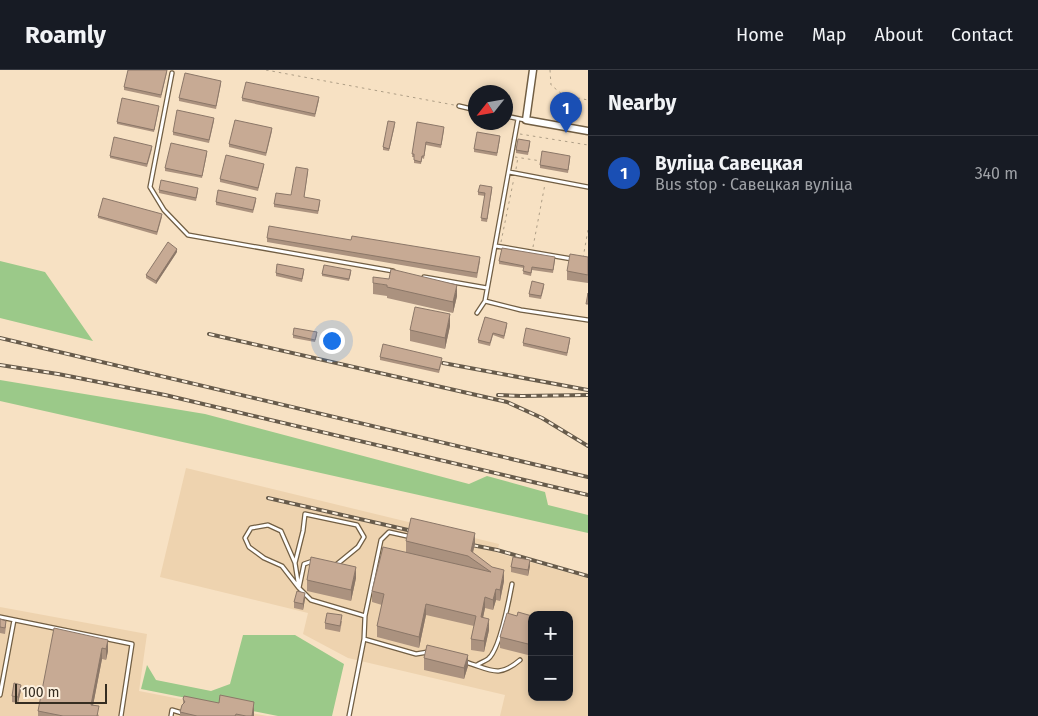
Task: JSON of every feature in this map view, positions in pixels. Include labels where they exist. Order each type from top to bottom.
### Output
[{"type":"street","points":[[533,70],[526,120],[588,131]]},
{"type":"lane","points":[[172,74],[150,188],[164,210],[188,235],[400,273]]},
{"type":"lane","points":[[459,106],[468,108]]},
{"type":"lane","points":[[513,118],[526,120]]},
{"type":"lane","points":[[477,313],[485,301],[498,246],[518,119]]},
{"type":"lane","points":[[510,172],[588,187]]},
{"type":"lane","points":[[498,246],[582,261]]},
{"type":"lane","points":[[420,276],[487,288]]},
{"type":"lane","points":[[485,301],[521,310],[588,320]]},
{"type":"lane","points":[[295,563],[305,514],[357,525],[364,537],[358,547],[332,568]]},
{"type":"lane","points":[[299,588],[295,563],[281,531],[268,525],[251,528],[245,538],[250,547],[264,558],[282,566],[299,588],[311,600],[365,616]]},
{"type":"lane","points":[[349,716],[364,640],[365,616],[380,540],[388,532],[407,536]]},
{"type":"lane","points":[[299,588],[304,564],[315,560]]},
{"type":"lane","points":[[476,665],[489,658],[496,646],[507,611],[512,584]]},
{"type":"lane","points":[[0,618],[132,644],[121,716]]},
{"type":"lane","points":[[0,694],[14,620]]},
{"type":"lane","points":[[364,640],[416,654],[427,651],[435,654]]},
{"type":"lane","points":[[460,660],[491,672],[504,671],[520,660]]},
{"type":"lane","points":[[171,716],[172,710],[182,713]]},
{"type":"path","points":[[266,70],[459,106]]},
{"type":"path","points":[[550,70],[550,85],[563,95],[588,100]]},
{"type":"path","points":[[516,133],[588,145]]},
{"type":"path","points":[[512,156],[544,162]]},
{"type":"path","points":[[498,246],[518,157]]},
{"type":"path","points":[[532,252],[546,179]]},
{"type":"path","points":[[582,261],[588,230]]},
{"type":"shaded area","points":[[186,468],[499,544],[497,553],[588,578],[588,716],[500,716],[505,695],[348,658],[303,634],[308,613],[160,577]]},
{"type":"shaded area","points":[[0,607],[147,634],[139,691],[267,716],[0,716]]},
{"type":"green space","points":[[0,261],[45,272],[93,341],[0,318]]},
{"type":"green space","points":[[0,380],[205,414],[469,484],[487,476],[545,492],[548,505],[588,515],[588,533],[0,401]]},
{"type":"green space","points":[[243,635],[295,635],[344,664],[332,716],[278,716],[141,689],[147,665],[156,680],[211,691],[230,684]]},
{"type":"building","points":[[128,70],[167,70],[161,95],[124,87]]},
{"type":"building","points":[[185,73],[221,81],[216,106],[179,98]]},
{"type":"building","points":[[246,82],[319,97],[315,114],[242,98]]},
{"type":"building","points":[[122,98],[159,106],[154,130],[117,122]]},
{"type":"building","points":[[177,110],[214,118],[209,140],[173,132]]},
{"type":"building","points":[[235,120],[272,128],[266,153],[229,144]]},
{"type":"building","points":[[388,121],[395,122],[389,149],[383,147]]},
{"type":"building","points":[[417,122],[444,127],[441,145],[426,142],[421,162],[414,160],[414,154],[412,154]]},
{"type":"building","points":[[477,132],[500,136],[497,153],[474,149]]},
{"type":"building","points":[[114,137],[152,146],[147,164],[110,156]]},
{"type":"building","points":[[518,139],[530,141],[528,152],[516,150]]},
{"type":"building","points":[[171,143],[207,151],[202,176],[165,168]]},
{"type":"building","points":[[542,151],[570,156],[568,170],[540,165]]},
{"type":"building","points":[[226,155],[264,164],[258,188],[220,179]]},
{"type":"building","points":[[296,167],[308,169],[304,197],[320,200],[318,211],[274,204],[276,193],[291,195]]},
{"type":"building","points":[[161,180],[198,188],[196,198],[159,190]]},
{"type":"building","points":[[480,185],[492,187],[487,219],[481,218],[485,193],[478,192]]},
{"type":"building","points":[[218,190],[256,198],[253,210],[216,202]]},
{"type":"building","points":[[103,198],[162,214],[157,232],[98,216]]},
{"type":"building","points":[[269,226],[351,240],[352,236],[480,257],[477,273],[267,238]]},
{"type":"building","points":[[168,242],[177,249],[156,281],[146,275]]},
{"type":"building","points":[[502,248],[555,257],[553,270],[532,267],[531,273],[523,271],[524,266],[499,261]]},
{"type":"building","points":[[570,254],[588,257],[588,275],[567,271]]},
{"type":"building","points":[[277,264],[304,269],[302,279],[276,273]]},
{"type":"building","points":[[324,265],[351,270],[349,279],[322,274]]},
{"type":"building","points":[[391,269],[457,285],[453,302],[373,283],[373,277],[389,279]]},
{"type":"building","points":[[532,281],[544,284],[541,296],[529,294]]},
{"type":"building","points":[[415,307],[450,314],[445,338],[410,330]]},
{"type":"building","points":[[485,317],[507,323],[504,336],[493,333],[490,343],[478,340]]},
{"type":"building","points":[[294,328],[317,332],[315,340],[293,335]]},
{"type":"building","points":[[526,328],[570,338],[567,353],[523,343]]},
{"type":"building","points":[[383,344],[442,358],[439,370],[380,357]]},
{"type":"building","points":[[411,518],[475,533],[471,551],[492,567],[504,570],[500,590],[496,589],[493,600],[485,597],[481,617],[489,619],[484,641],[471,639],[476,616],[426,604],[419,637],[377,626],[384,594],[372,591],[383,547],[491,572],[468,556],[406,541]]},
{"type":"building","points":[[311,557],[356,567],[351,590],[307,580]]},
{"type":"building","points":[[513,557],[530,560],[528,570],[511,567]]},
{"type":"building","points":[[297,591],[305,593],[303,604],[294,602]]},
{"type":"building","points":[[518,612],[528,615],[528,644],[500,637],[507,613],[517,616]]},
{"type":"building","points":[[327,613],[342,615],[340,626],[325,623]]},
{"type":"building","points":[[0,619],[6,621],[5,628],[0,627]]},
{"type":"building","points":[[54,628],[108,640],[106,649],[102,648],[91,705],[99,706],[97,716],[63,716],[38,711]]},
{"type":"building","points":[[427,645],[468,655],[464,668],[424,658]]},
{"type":"building","points":[[14,683],[21,685],[18,697],[12,696]]},
{"type":"building","points":[[220,695],[254,702],[252,716],[236,714],[235,716],[197,716],[180,712],[185,702],[184,696],[219,703]]},
{"type":"railway","points":[[209,334],[507,402],[542,418],[588,446]]},
{"type":"railway","points":[[0,338],[588,477]]},
{"type":"railway","points":[[443,363],[588,390]]},
{"type":"railway","points":[[0,365],[58,374],[165,395],[588,495]]},
{"type":"railway","points":[[498,395],[588,395]]},
{"type":"railway","points":[[268,498],[421,533]]},
{"type":"railway","points":[[462,543],[497,550],[588,576]]},
{"type":"place","name":"Вуліца Савецкая","points":[[566,133]]}]
